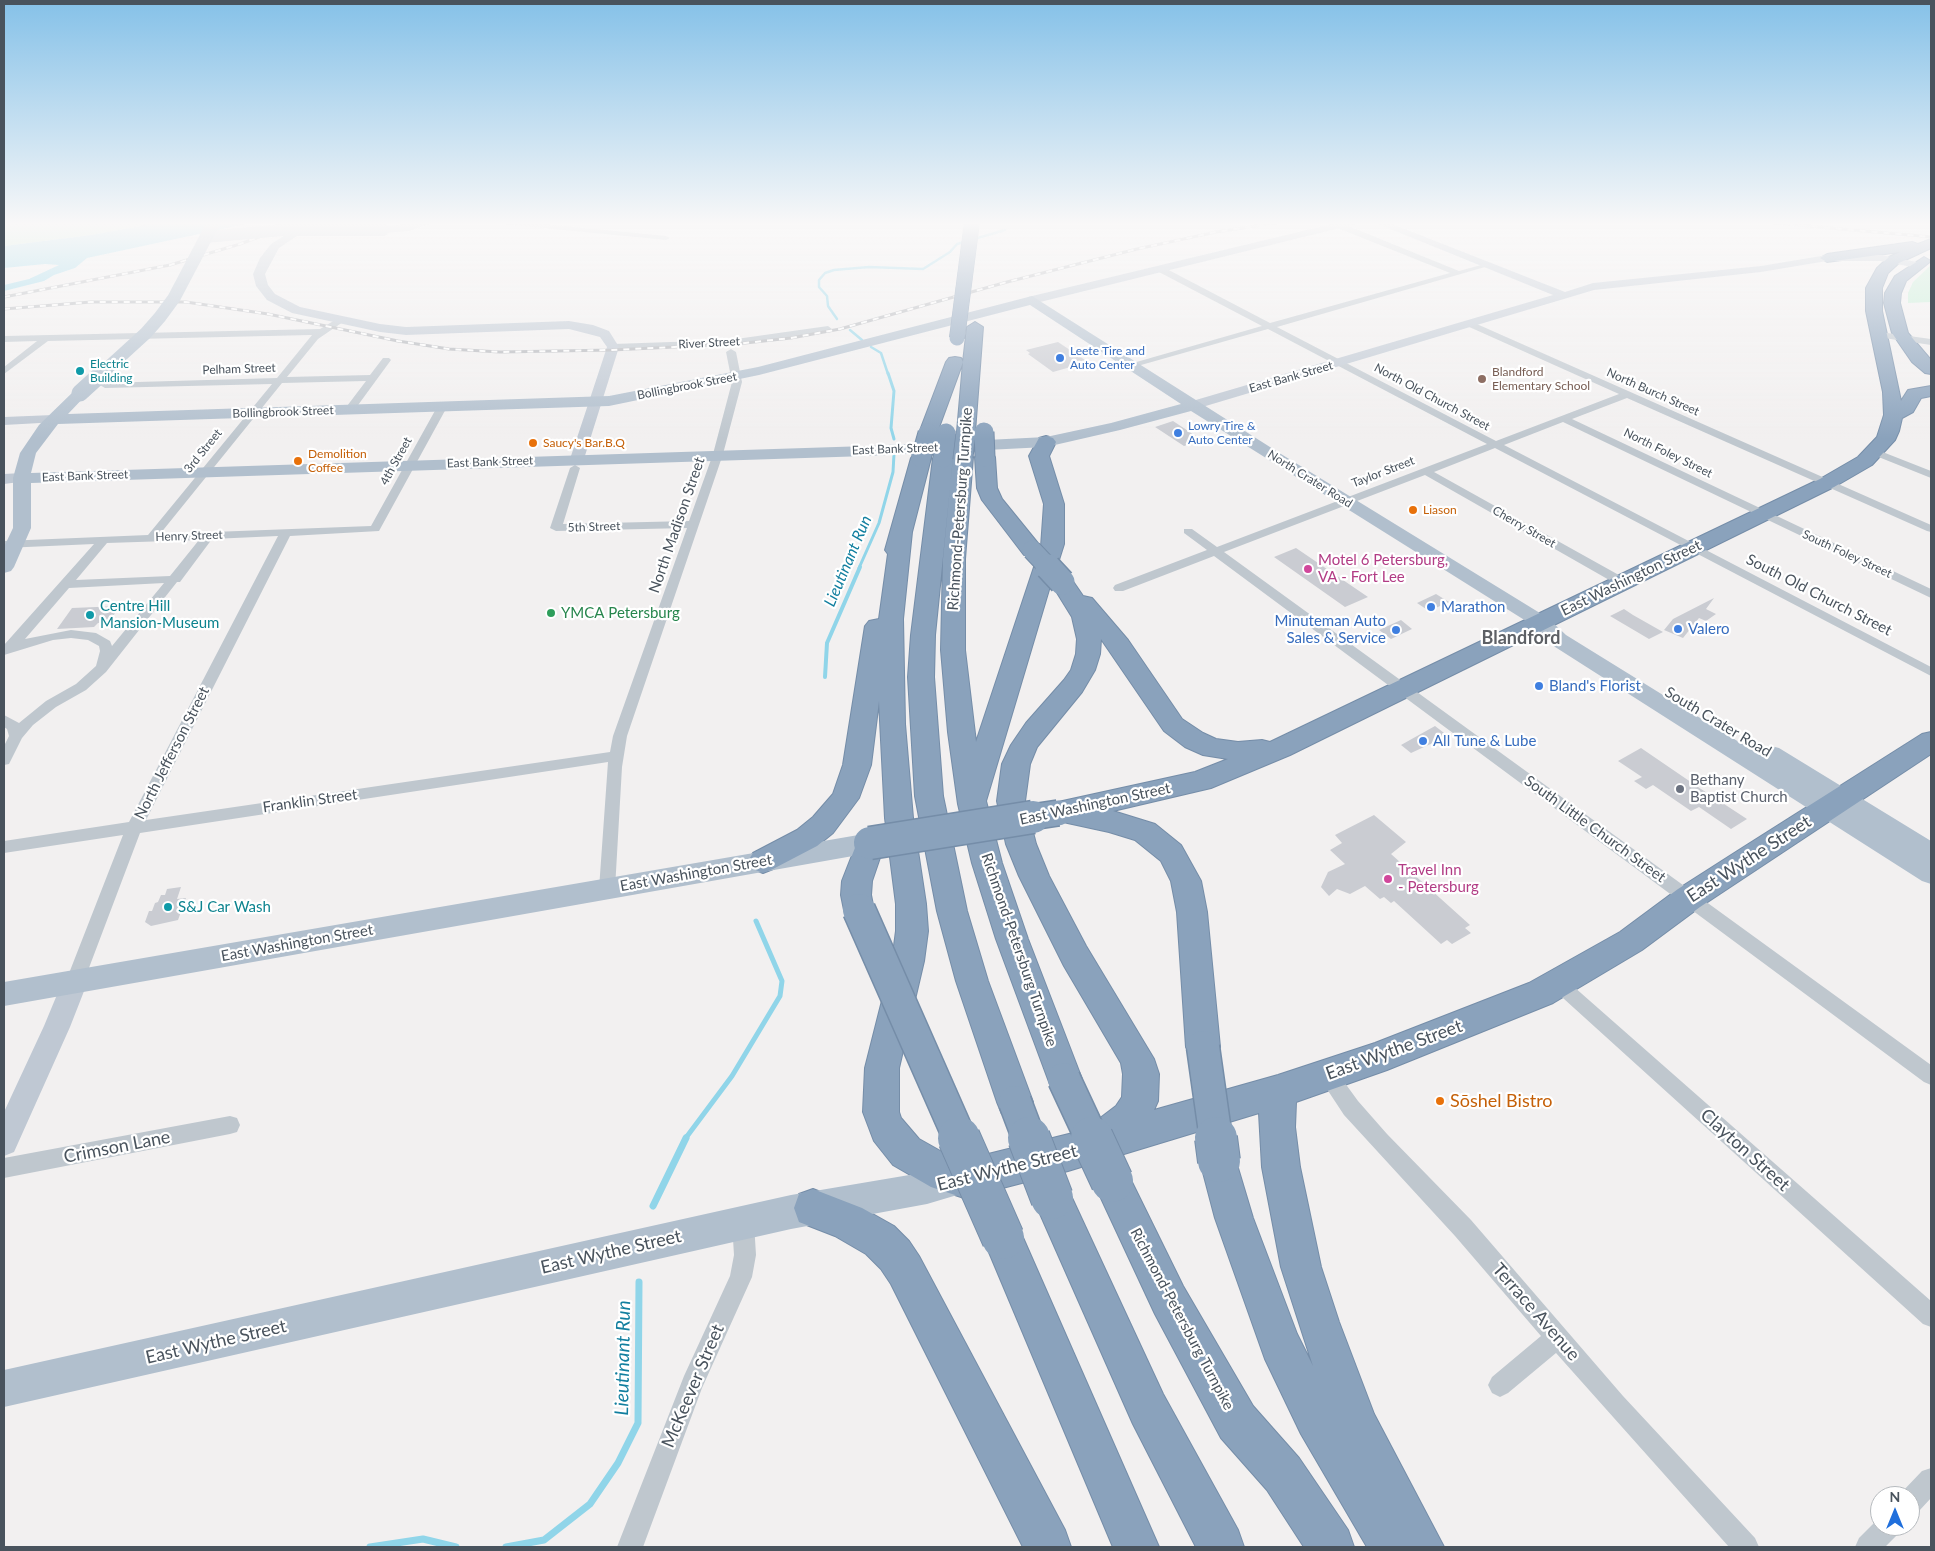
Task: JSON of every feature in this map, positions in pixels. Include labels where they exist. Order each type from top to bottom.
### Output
[{"type":"highway","name":"Richmond-Petersburg Turnpike","points":[[948,449],[975,432],[969,335],[970,294]]},
{"type":"highway","name":"East Washington Street","points":[[870,843],[1058,814],[1201,781],[1281,748],[1827,483],[1865,461],[1875,452],[1890,431],[1893,415],[1892,392],[1873,300],[1874,294]]},
{"type":"highway","points":[[1893,294],[1895,321],[1904,339],[1918,358],[1931,369]]},
{"type":"highway","name":"Richmond-Petersburg Turnpike","points":[[978,298],[969,335],[955,362],[948,449],[922,643],[924,740],[929,796],[957,929],[975,990],[1052,1198],[1148,1409],[1222,1547]]},
{"type":"highway","points":[[1893,415],[1907,408],[1914,394],[1931,391]]},
{"type":"highway","points":[[972,804],[992,731],[1053,544],[1055,533],[1054,504],[1039,456],[1046,442]]},
{"type":"highway","name":"Richmond-Petersburg Turnpike","points":[[948,449],[954,559],[953,650],[961,732],[972,804],[987,863],[1012,939],[1064,1079],[1169,1300],[1237,1422],[1283,1474],[1331,1547]]},
{"type":"highway","points":[[763,861],[792,848],[823,824],[845,798],[853,782],[875,636],[882,600],[901,532],[948,449],[987,488],[992,500],[1032,550],[1086,605],[1129,660],[1165,716],[1184,734],[1212,748],[1225,750],[1281,748]]},
{"type":"highway","points":[[901,532],[892,619],[892,724],[899,818],[911,904],[912,932],[908,961],[882,1068],[881,1112],[887,1128],[906,1152],[944,1174],[964,1179]]},
{"type":"highway","points":[[1062,582],[1084,617],[1089,639],[1088,654],[1083,670],[1073,686],[1035,729],[1024,745],[1016,764],[1011,801],[1021,844],[1034,876],[1075,956],[1137,1058],[1141,1074],[1140,1101],[1129,1118],[1094,1145]]},
{"type":"highway","name":"East Wythe Street","points":[[964,1179],[1094,1145],[1278,1091],[1471,1022],[1559,984],[1631,941],[1689,898],[1931,740]]},
{"type":"highway","points":[[1058,814],[1110,821],[1145,832],[1171,854],[1180,867],[1186,881],[1192,912],[1203,1047],[1219,1161],[1234,1218],[1280,1344],[1316,1419],[1393,1547]]},
{"type":"highway","points":[[870,843],[857,881],[856,896],[859,910],[1136,1547]]},
{"type":"highway","points":[[1278,1091],[1277,1127],[1281,1167],[1301,1267],[1318,1322],[1356,1425],[1380,1475],[1420,1547]]},
{"type":"highway","points":[[813,1208],[848,1222],[880,1240],[896,1255],[1048,1547]]},
{"type":"highway","points":[[1237,1422],[1308,1547]]},
{"type":"main road","points":[[4,567],[10,544],[22,528],[22,478],[28,453],[38,436],[80,393],[146,333],[176,294]]},
{"type":"main road","name":"North Crater Road","points":[[1032,300],[1194,405],[1540,622]]},
{"type":"main road","name":"Bollingbrook Street","points":[[53,419],[596,402],[737,376],[1032,300]]},
{"type":"main road","name":"East Bank Street","points":[[22,478],[410,465],[577,463],[718,454],[1046,442],[1114,427],[1194,405]]},
{"type":"main road","name":"South Crater Road","points":[[1540,622],[1573,633],[1834,803],[1931,874]]},
{"type":"main road","name":"South Crater Road","points":[[1834,803],[1931,853]]},
{"type":"main road","name":"East Washington Street","points":[[4,994],[870,843]]},
{"type":"main road","name":"East Wythe Street","points":[[4,1389],[743,1223],[813,1208],[927,1188],[964,1179]]},
{"type":"street","points":[[269,294],[288,306],[340,320],[406,331],[439,332],[554,324],[579,326],[596,330],[610,338],[613,347]]},
{"type":"street","name":"Bollingbrook Street","points":[[1032,300],[1055,294]]},
{"type":"street","name":"North Old Church Street","points":[[1209,294],[1692,548]]},
{"type":"street","points":[[1131,365],[1381,294]]},
{"type":"street","name":"East Bank Street","points":[[1194,405],[1563,295]]},
{"type":"street","name":"3rd Street","points":[[151,538],[320,332],[340,320]]},
{"type":"street","name":"North Burch Street","points":[[1470,324],[1931,529]]},
{"type":"street","name":"River Street","points":[[613,347],[729,343],[828,329]]},
{"type":"street","points":[[4,339],[320,332]]},
{"type":"street","points":[[1880,335],[1931,342]]},
{"type":"street","points":[[4,371],[46,338]]},
{"type":"street","name":"5th Street","points":[[613,347],[556,528],[695,524]]},
{"type":"street","points":[[731,352],[737,376]]},
{"type":"street","points":[[349,410],[386,360]]},
{"type":"street","name":"North Madison Street","points":[[607,889],[616,756],[620,736],[718,454],[737,376]]},
{"type":"street","name":"Pelham Street","points":[[105,385],[373,378]]},
{"type":"street","name":"Taylor Street","points":[[1119,588],[1628,394]]},
{"type":"street","name":"4th Street","points":[[375,529],[442,407]]},
{"type":"street","name":"North Foley Street","points":[[1563,418],[1762,514]]},
{"type":"street","name":"Bollingbrook Street","points":[[4,421],[53,419]]},
{"type":"street","points":[[1875,452],[1931,475]]},
{"type":"street","name":"Cherry Street","points":[[1425,471],[1622,582]]},
{"type":"street","name":"East Bank Street","points":[[4,478],[22,478]]},
{"type":"street","name":"South Foley Street","points":[[1762,514],[1931,594]]},
{"type":"street","name":"Henry Street","points":[[10,544],[375,529]]},
{"type":"street","name":"South Little Church Street","points":[[1188,531],[1931,1076]]},
{"type":"street","name":"North Jefferson Street","points":[[75,981],[135,827],[155,784],[286,532]]},
{"type":"street","points":[[4,760],[16,736],[38,713],[81,687],[101,669],[176,579],[209,535]]},
{"type":"street","points":[[8,649],[104,540]]},
{"type":"street","name":"South Old Church Street","points":[[1692,548],[1931,672]]},
{"type":"street","points":[[66,584],[176,579]]},
{"type":"street","points":[[8,649],[53,636],[71,634],[91,636],[105,644],[107,651],[101,669]]},
{"type":"street","points":[[4,720],[14,727],[16,736]]},
{"type":"street","name":"Franklin Street","points":[[4,847],[616,756]]},
{"type":"street","points":[[4,1142],[57,1027],[75,981]]},
{"type":"street","name":"Clayton Street","points":[[1559,984],[1931,1316]]},
{"type":"street","name":"Terrace Avenue","points":[[1327,1074],[1374,1134],[1463,1228],[1615,1404],[1746,1547]]},
{"type":"street","name":"Crimson Lane","points":[[4,1168],[230,1125]]},
{"type":"street","name":"McKeever Street","points":[[630,1547],[692,1384],[741,1277],[745,1256],[743,1223]]},
{"type":"street","points":[[1500,1385],[1558,1337]]},
{"type":"street","points":[[1920,1492],[1931,1480]]},
{"type":"street","points":[[1868,1547],[1878,1536]]},
{"type":"green space","points":[[1908,294],[1931,294],[1931,302],[1908,303]]},
{"type":"building","name":"Leete Tire and Auto Center","points":[[1058,342],[1088,362],[1053,372],[1028,354],[1030,353],[1026,350]]},
{"type":"building","name":"Lowry Tire & Auto Center","points":[[1173,421],[1202,440],[1184,446],[1155,427]]},
{"type":"building","name":"Motel 6 Petersburg, VA - Fort Lee","points":[[1296,548],[1368,597],[1345,607],[1274,557]]},
{"type":"building","name":"Marathon","points":[[1436,594],[1449,602],[1429,611],[1417,603]]},
{"type":"building","points":[[1714,598],[1706,609],[1716,614],[1706,621],[1699,618],[1683,638],[1664,630],[1673,619]]},
{"type":"building","name":"Centre Hill Mansion-Museum","points":[[121,606],[108,622],[98,623],[94,627],[57,629],[72,608]]},
{"type":"building","name":"Valero","points":[[1624,609],[1663,632],[1649,639],[1610,616]]},
{"type":"building","name":"Minuteman Auto Sales & Service","points":[[1401,620],[1412,629],[1391,639],[1379,630]]},
{"type":"building","name":"All Tune & Lube","points":[[1435,726],[1448,736],[1411,753],[1401,745]]},
{"type":"building","name":"Bethany Baptist Church","points":[[1641,748],[1747,819],[1731,829],[1699,807],[1691,811],[1653,785],[1646,789],[1634,781],[1642,777],[1618,761]]},
{"type":"building","name":"Travel Inn - Petersburg","points":[[1374,815],[1406,842],[1391,854],[1470,925],[1465,928],[1471,933],[1452,944],[1447,940],[1441,944],[1394,901],[1391,903],[1384,897],[1380,899],[1365,886],[1350,894],[1337,889],[1329,896],[1321,887],[1328,872],[1345,864],[1330,850],[1342,843],[1335,835]]},
{"type":"building","name":"S&J Car Wash","points":[[181,887],[177,899],[186,898],[178,920],[151,926],[145,922],[149,911],[152,911],[155,903],[158,902],[161,895],[165,895],[167,889]]},
{"type":"waterway","name":"Lieutinant Run","points":[[826,294],[828,306],[837,319]]},
{"type":"waterway","name":"Lieutinant Run","points":[[850,330],[862,340]]},
{"type":"waterway","name":"Lieutinant Run","points":[[871,347],[881,353],[888,374]]},
{"type":"waterway","name":"Lieutinant Run","points":[[888,373],[894,391],[891,428],[894,439]]},
{"type":"waterway","name":"Lieutinant Run","points":[[859,568],[879,523],[893,472],[894,454]]},
{"type":"waterway","name":"Lieutinant Run","points":[[825,677],[827,643],[860,567]]},
{"type":"waterway","name":"Lieutinant Run","points":[[685,1139],[732,1076],[780,996],[782,981],[756,921]]},
{"type":"waterway","name":"Lieutinant Run","points":[[653,1206],[686,1138]]},
{"type":"waterway","name":"Lieutinant Run","points":[[506,1547],[544,1540],[590,1504],[618,1463],[638,1423],[639,1282]]},
{"type":"waterway","name":"Lieutinant Run","points":[[370,1547],[423,1539],[456,1547]]},
{"type":"railway","points":[[4,297],[18,294]]},
{"type":"railway","points":[[4,309],[91,302],[186,302],[268,314],[398,341],[449,349],[500,352],[612,350],[736,344],[791,338],[840,329],[963,294]]},
{"type":"place","name":"Leete Tire and Auto Center","points":[[1060,358]]},
{"type":"place","name":"Electric Building","points":[[80,371]]},
{"type":"place","name":"Blandford Elementary School","points":[[1482,379]]},
{"type":"place","name":"Lowry Tire & Auto Center","points":[[1178,433]]},
{"type":"place","name":"Saucy's Bar.B.Q","points":[[533,443]]},
{"type":"place","name":"Demolition Coffee","points":[[298,461]]},
{"type":"place","name":"Liason","points":[[1413,510]]},
{"type":"place","name":"Motel 6 Petersburg, VA - Fort Lee","points":[[1308,569]]},
{"type":"place","name":"Marathon","points":[[1431,607]]},
{"type":"place","name":"YMCA Petersburg","points":[[551,613]]},
{"type":"place","name":"Centre Hill Mansion-Museum","points":[[90,615]]},
{"type":"place","name":"Valero","points":[[1678,629]]},
{"type":"place","name":"Minuteman Auto Sales & Service","points":[[1396,630]]},
{"type":"place","name":"Bland's Florist","points":[[1539,686]]},
{"type":"place","name":"All Tune & Lube","points":[[1423,741]]},
{"type":"place","name":"Bethany Baptist Church","points":[[1680,789]]},
{"type":"place","name":"Travel Inn - Petersburg","points":[[1388,879]]},
{"type":"place","name":"S&J Car Wash","points":[[168,907]]},
{"type":"place","name":"Sōshel Bistro","points":[[1440,1101]]},
{"type":"district","name":"Blandford","points":[[1521,638]]}]
